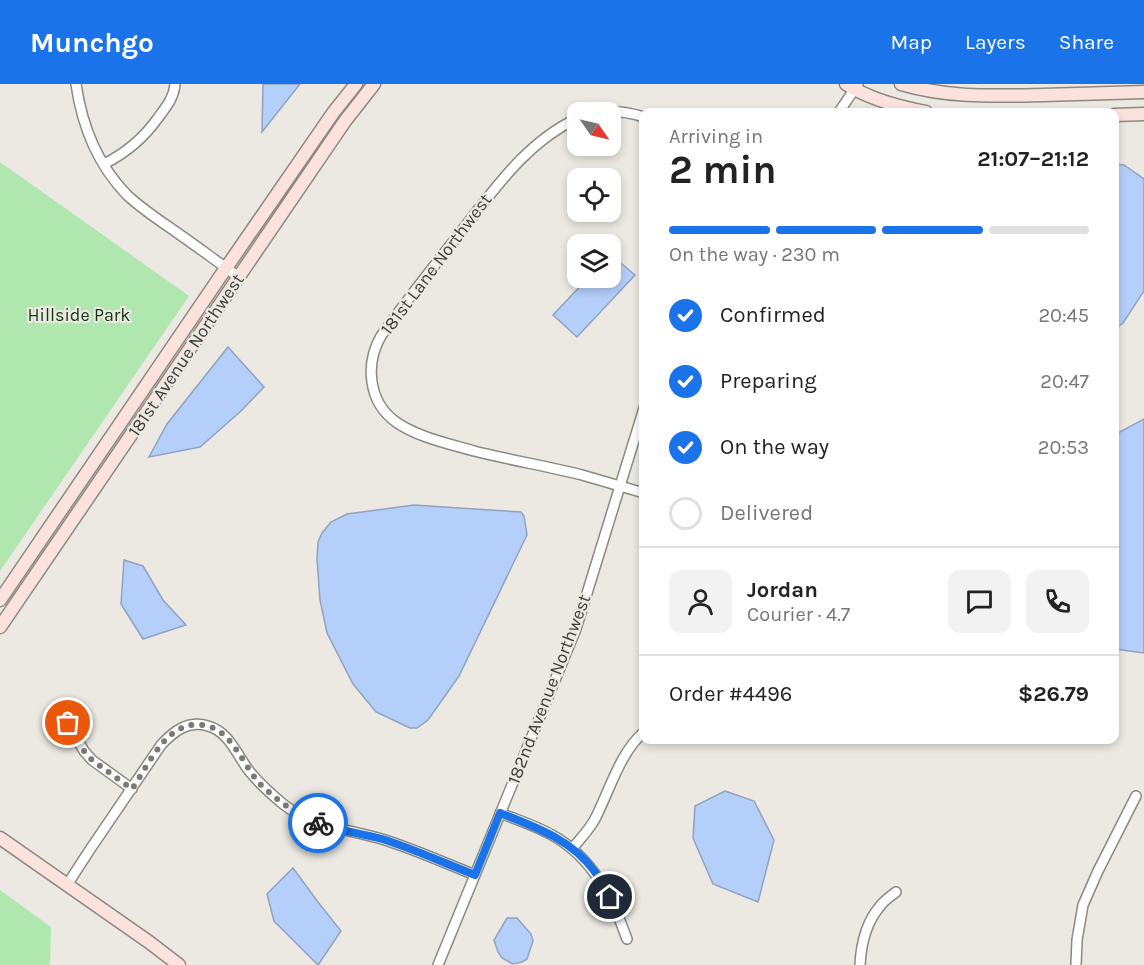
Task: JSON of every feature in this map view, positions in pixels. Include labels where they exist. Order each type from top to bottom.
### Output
[{"type":"main road","name":"181st Avenue Northwest","points":[[0,600],[226,268],[333,113],[356,84]]},
{"type":"main road","name":"181st Avenue Northwest","points":[[0,627],[345,121],[374,84]]},
{"type":"main road","points":[[901,84],[940,93],[974,96],[1144,92]]},
{"type":"main road","points":[[853,86],[906,108]]},
{"type":"main road","points":[[1119,115],[1144,114]]},
{"type":"main road","points":[[0,838],[179,965]]},
{"type":"street","points":[[76,84],[85,128],[93,147],[113,179],[143,209],[240,277]]},
{"type":"street","points":[[104,164],[144,137],[172,98],[175,84]]},
{"type":"street","points":[[841,108],[853,86]]},
{"type":"street","points":[[621,111],[639,115]]},
{"type":"street","name":"181st Lane Northwest","points":[[567,124],[539,142],[516,164],[482,203],[381,336],[372,358],[371,383],[380,404],[388,415],[409,429],[452,445],[508,460],[581,475],[639,492]]},
{"type":"street","name":"182nd Avenue Northwest","points":[[438,965],[576,629],[639,424]]},
{"type":"street","points":[[68,723],[84,751],[92,760],[132,789]]},
{"type":"street","points":[[67,885],[161,746],[171,734],[183,727],[195,724],[217,729],[227,737],[249,771],[273,796],[304,817],[338,830],[389,841],[475,875]]},
{"type":"street","points":[[572,849],[594,822],[623,757],[639,736]]},
{"type":"street","points":[[1076,965],[1077,940],[1083,905],[1136,796]]},
{"type":"street","points":[[500,813],[553,835],[585,861],[595,872],[610,897],[627,939]]},
{"type":"street","points":[[861,965],[862,943],[872,917],[880,906],[896,892]]},
{"type":"green space","name":"Hillside Park","points":[[0,162],[189,296],[0,571]]},
{"type":"green space","points":[[0,890],[51,927],[50,965],[0,965]]},
{"type":"water","points":[[263,84],[300,84],[262,132]]},
{"type":"water","points":[[1119,164],[1124,165],[1144,179],[1144,291],[1119,326]]},
{"type":"water","points":[[621,263],[635,275],[577,337],[553,315],[579,288],[621,288]]},
{"type":"water","points":[[228,347],[264,387],[200,447],[149,457],[167,424]]},
{"type":"water","points":[[1144,419],[1144,653],[1119,650],[1119,432]]},
{"type":"water","points":[[414,505],[521,512],[524,516],[527,535],[459,676],[428,720],[417,728],[410,728],[376,712],[353,684],[327,633],[320,600],[317,559],[318,542],[331,522],[347,514]]},
{"type":"water","points":[[124,560],[143,566],[163,600],[186,625],[143,639],[121,604]]},
{"type":"water","points":[[725,791],[754,801],[774,840],[758,902],[713,884],[693,838],[695,806]]},
{"type":"water","points":[[293,868],[341,931],[318,965],[274,921],[267,894]]},
{"type":"water","points":[[507,918],[517,918],[531,934],[533,941],[527,959],[522,962],[513,964],[502,958],[498,952],[494,940]]},
{"type":"way so far","points":[[68,723],[84,751],[92,760],[132,789],[171,734],[183,727],[195,724],[217,729],[227,737],[249,771],[273,796],[287,807],[318,823]]},
{"type":"route","points":[[318,823],[338,830],[389,841],[475,875],[500,813],[537,827],[576,851],[595,872],[610,897]]}]
